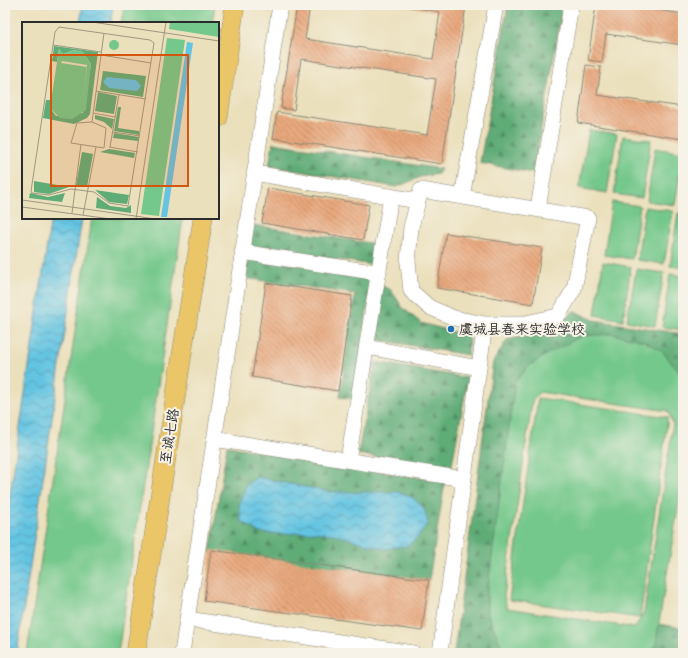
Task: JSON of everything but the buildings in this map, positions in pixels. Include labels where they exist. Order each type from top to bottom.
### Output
[{"type":"main road","points":[[219,111],[235,5]]},
{"type":"main road","name":"至诚七路","points":[[136,653],[203,219]]},
{"type":"lane","points":[[182,653],[280,5]]},
{"type":"lane","points":[[462,197],[496,5]]},
{"type":"lane","points":[[538,209],[571,5]]},
{"type":"lane","points":[[254,173],[418,201]]},
{"type":"lane","points":[[421,190],[462,197],[588,218],[574,289],[558,316],[521,324],[485,324],[454,318],[429,307],[411,291],[408,262],[412,227],[421,190]]},
{"type":"lane","points":[[348,460],[391,196]]},
{"type":"lane","points":[[242,252],[379,273]]},
{"type":"lane","points":[[440,653],[485,324]]},
{"type":"lane","points":[[367,347],[479,368]]},
{"type":"lane","points":[[214,439],[464,479]]},
{"type":"lane","points":[[187,619],[413,653]]},
{"type":"green space","points":[[124,5],[215,5],[212,22],[121,22]]},
{"type":"green space","points":[[508,5],[552,5],[563,7],[533,173],[480,163]]},
{"type":"green space","points":[[589,130],[617,134],[607,193],[579,188]]},
{"type":"green space","points":[[623,136],[651,140],[642,198],[614,194]]},
{"type":"green space","points":[[273,143],[441,169],[438,174],[420,177],[397,187],[269,166]]},
{"type":"green space","points":[[655,148],[683,153],[675,205],[647,201]]},
{"type":"green space","points":[[612,202],[640,206],[632,259],[604,255]]},
{"type":"green space","points":[[645,207],[673,211],[664,264],[637,260]]},
{"type":"green space","points":[[678,213],[683,214],[683,268],[670,266]]},
{"type":"green space","points":[[92,219],[183,219],[118,653],[27,653]]},
{"type":"green space","points":[[252,225],[376,244],[373,265],[249,246]]},
{"type":"green space","points":[[248,258],[372,276],[354,399],[340,397],[355,294],[245,278]]},
{"type":"green space","points":[[603,262],[631,267],[623,320],[595,315]]},
{"type":"green space","points":[[636,269],[664,273],[655,326],[627,321]]},
{"type":"green space","points":[[670,274],[683,276],[683,330],[662,327]]},
{"type":"green space","points":[[382,286],[391,290],[403,308],[421,323],[469,336],[468,355],[374,339]]},
{"type":"green space","points":[[574,311],[594,320],[683,334],[683,377],[680,373],[529,366],[487,595],[487,612],[504,653],[454,653],[493,362],[507,340],[543,331],[566,318]]},
{"type":"green space","points":[[613,334],[644,341],[662,351],[683,377],[683,477],[654,653],[504,653],[487,612],[487,595],[515,382],[529,366],[549,353],[582,336]],"holes":[[[539,392],[668,411],[673,424],[644,612],[635,628],[507,608],[504,596],[532,402]]]},
{"type":"green space","points":[[375,362],[468,378],[451,470],[358,454]]},
{"type":"green space","points":[[538,398],[668,417],[640,618],[509,600]]},
{"type":"green space","points":[[227,446],[445,482],[429,580],[210,552]]},
{"type":"green space","points":[[658,624],[683,628],[680,653],[654,653]]},
{"type":"water","points":[[83,5],[113,5],[111,22],[80,22]]},
{"type":"water","points":[[51,219],[82,219],[17,653],[5,653],[5,528]]},
{"type":"water","points":[[257,477],[330,492],[398,492],[412,497],[424,508],[428,523],[418,537],[407,546],[383,549],[333,534],[313,532],[283,534],[260,533],[241,521],[239,504],[246,485]]},
{"type":"place","name":"虞城县春来实验学校","points":[[451,329]]}]
